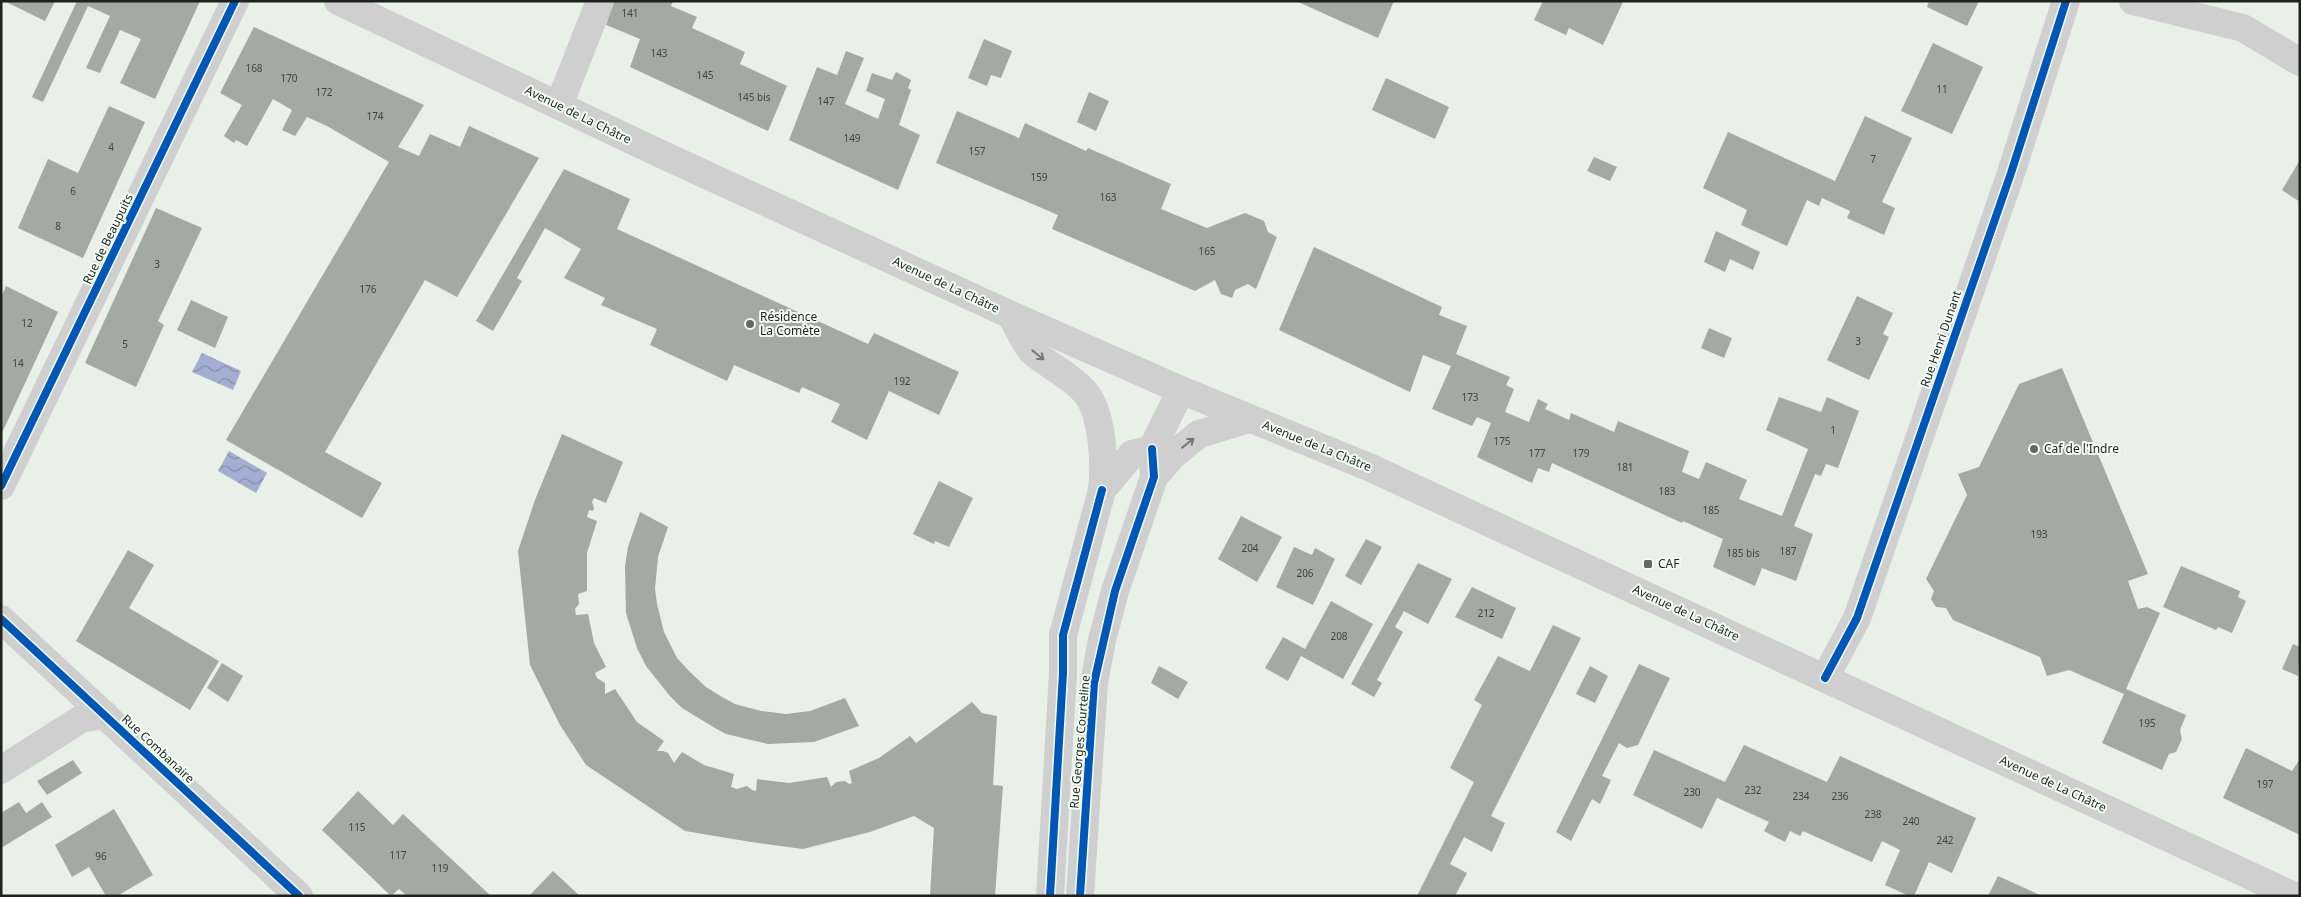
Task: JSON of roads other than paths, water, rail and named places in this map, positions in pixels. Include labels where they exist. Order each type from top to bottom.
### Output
[{"type":"street","name":"Rue de Beaupuits","points":[[1,486],[235,1]]},
{"type":"street","name":"Avenue de La Châtre","points":[[338,1],[663,155],[1012,314],[1181,390],[1371,468],[2294,896]]},
{"type":"street","points":[[559,105],[600,1]]},
{"type":"street","name":"Rue Henri Dunant","points":[[1825,678],[1856,618],[2008,182],[2066,1]]},
{"type":"street","points":[[2133,1],[2243,28],[2300,62]]},
{"type":"street","name":"Rue Georges Courteline","points":[[1012,314],[1034,353],[1062,371],[1086,392],[1101,433],[1104,472],[1102,490],[1063,635],[1063,673],[1050,896]]},
{"type":"street","points":[[1152,449],[1181,390]]},
{"type":"street","name":"Rue Georges Courteline","points":[[1080,896],[1094,683],[1102,640],[1115,591],[1154,477],[1173,455],[1199,434],[1249,419]]},
{"type":"street","name":"Rue Georges Courteline","points":[[1102,490],[1132,454],[1152,449],[1154,477]]},
{"type":"street","name":"Rue Combanaire","points":[[1,619],[299,896]]},
{"type":"street","points":[[1,770],[81,719],[105,715]]},
{"type":"water","points":[[202,353],[241,371],[233,390],[192,372]]},
{"type":"water","points":[[229,451],[267,473],[256,493],[218,471]]},
{"type":"place","name":"Résidence La Comète","points":[[750,324]]},
{"type":"place","name":"Caf de l'Indre","points":[[2034,449]]},
{"type":"place","name":"CAF","points":[[1648,564]]}]
